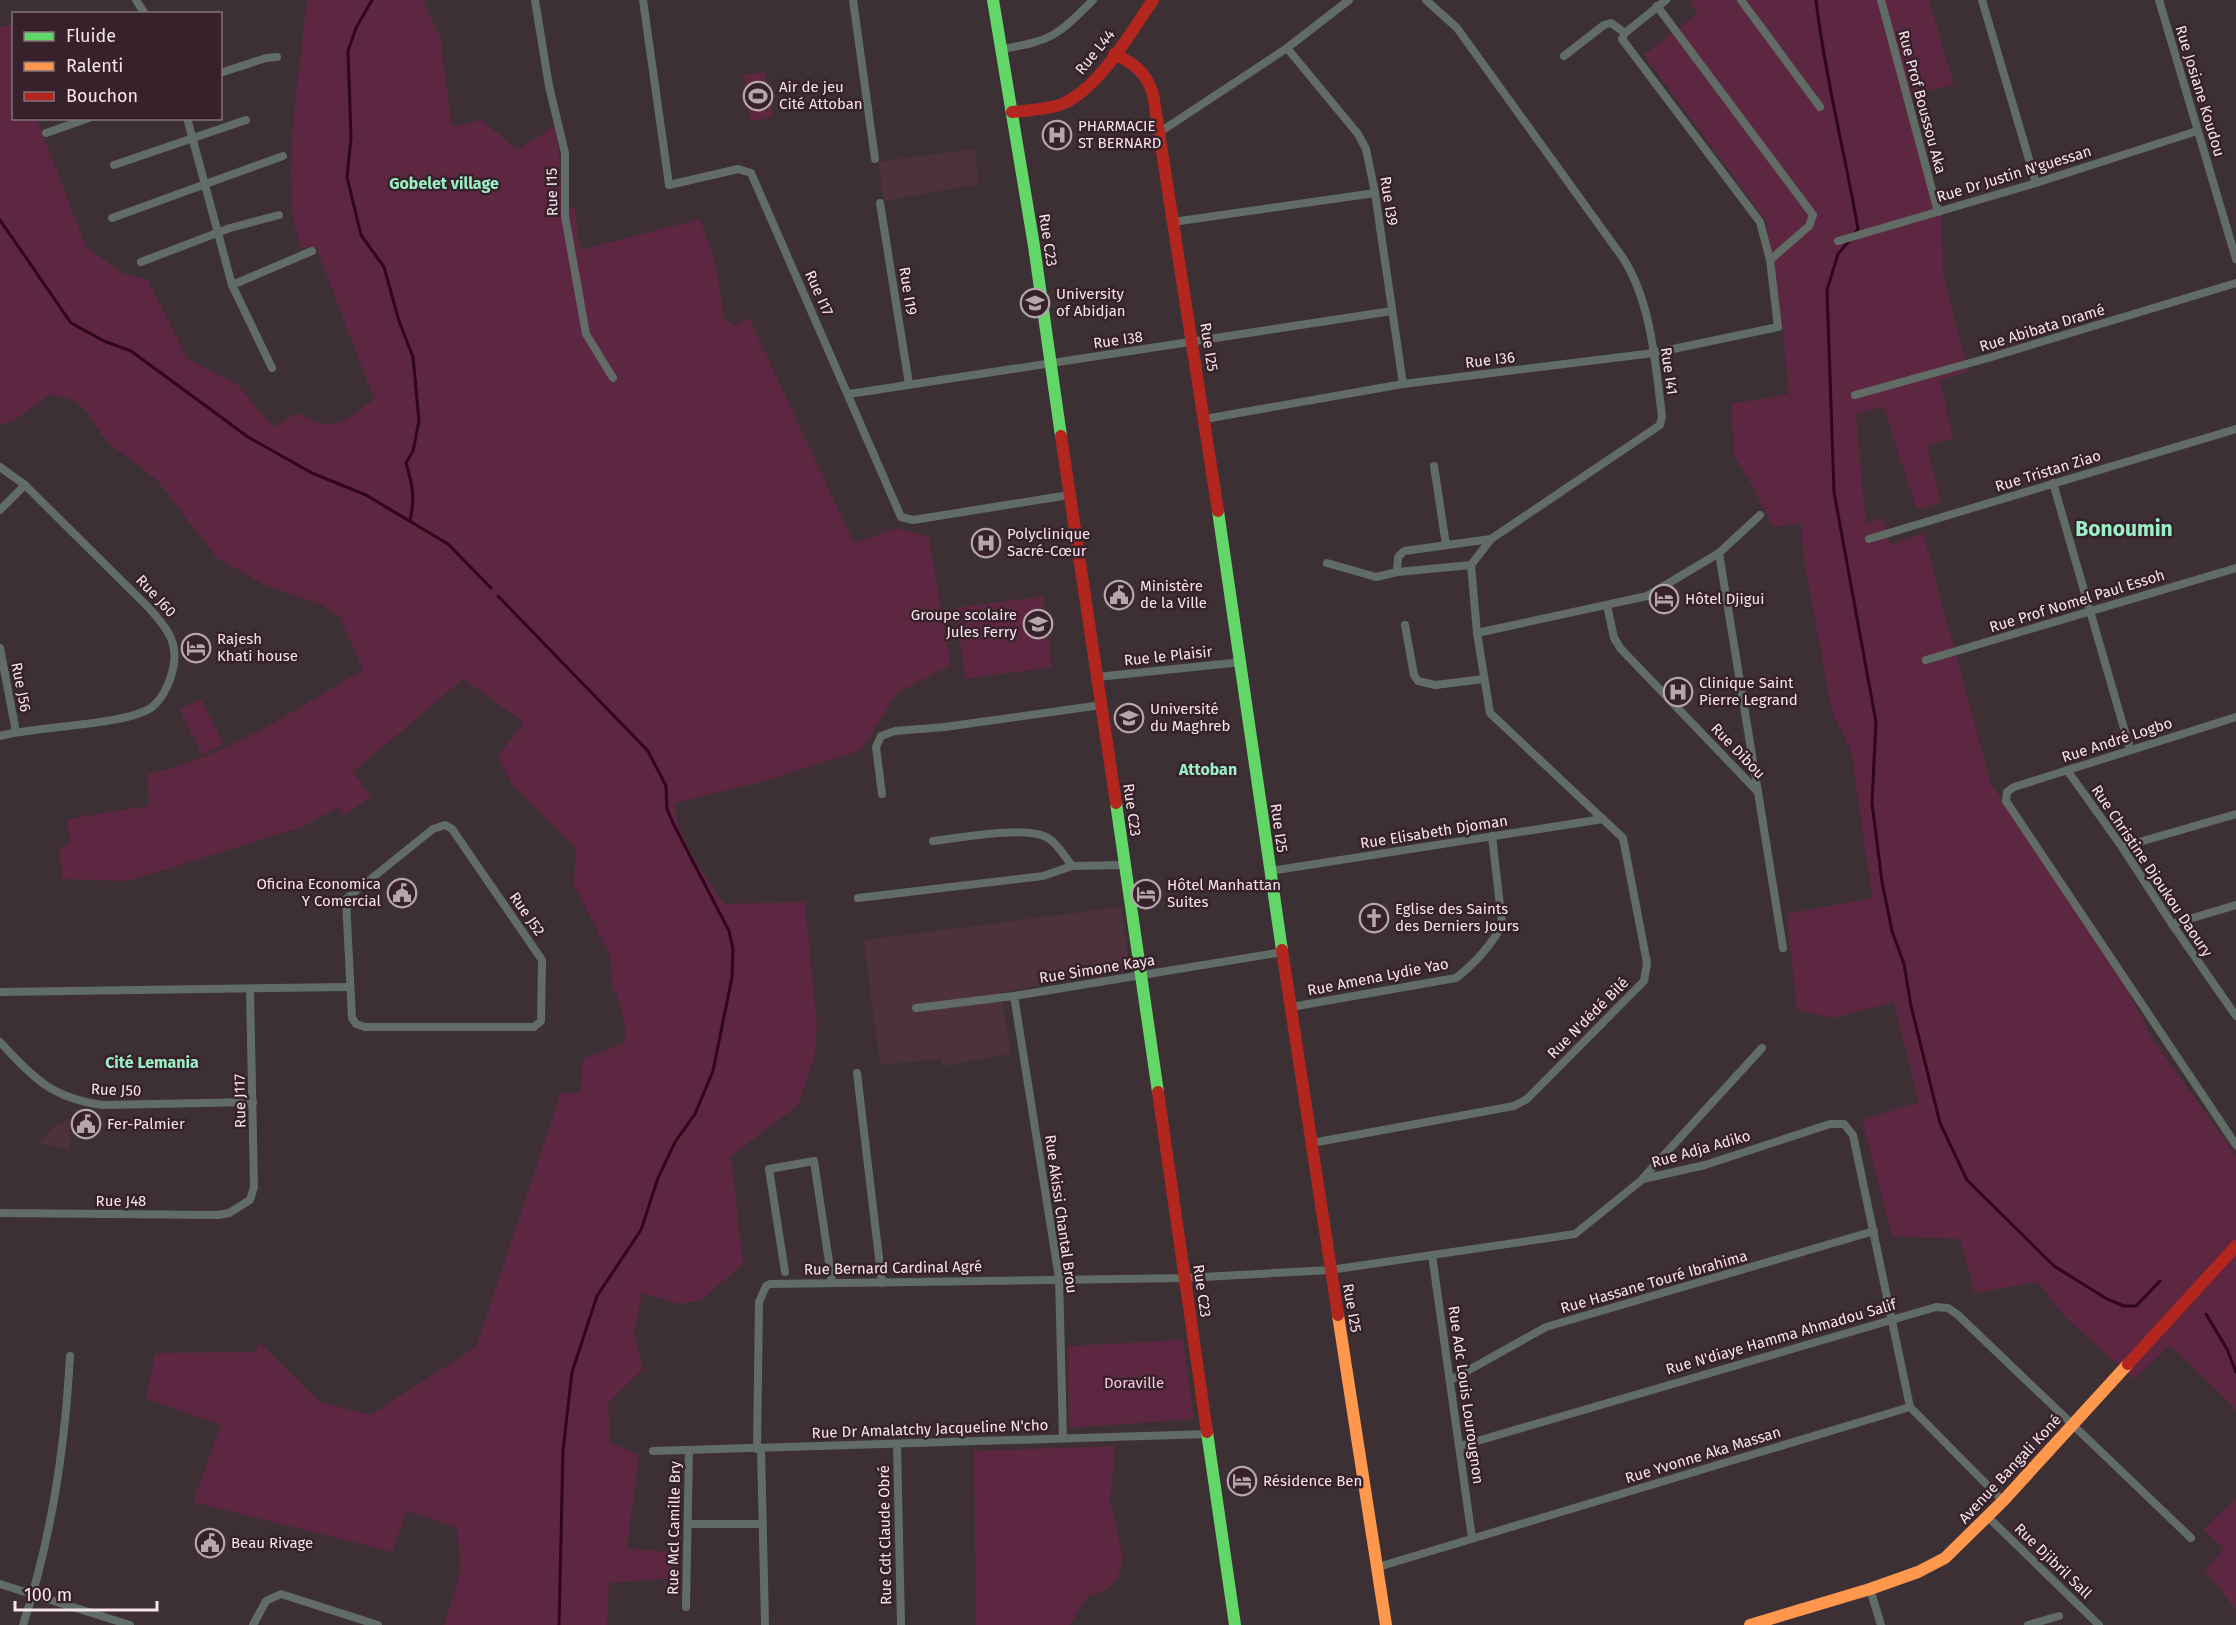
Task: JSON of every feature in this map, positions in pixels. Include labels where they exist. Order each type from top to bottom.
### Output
[{"type":"street","name":"Rue I15","points":[[535,0],[544,63],[565,153],[565,216],[586,334],[613,378]]},
{"type":"street","name":"Rue I17","points":[[643,0],[669,185],[738,170],[751,173],[899,512],[905,520],[1069,495]]},
{"type":"street","points":[[853,0],[875,159]]},
{"type":"street","name":"Rue C23","points":[[993,0],[1051,363],[1235,1625]]},
{"type":"street","points":[[1002,49],[1040,42],[1061,32],[1093,0]]},
{"type":"street","name":"Rue L44","points":[[1012,112],[1063,104],[1084,90],[1114,54],[1153,0]]},
{"type":"street","points":[[1160,132],[1287,48],[1349,0]]},
{"type":"street","name":"Rue I41","points":[[1426,0],[1457,28],[1633,273],[1641,292],[1654,353],[1662,416],[1660,425],[1491,538],[1471,565]]},
{"type":"street","points":[[1657,6],[1813,215],[1809,226],[1770,260],[1760,222],[1622,39],[1625,33],[1657,6],[1666,0]]},
{"type":"street","points":[[1741,0],[1820,107]]},
{"type":"street","name":"Rue Prof Boussou Aka","points":[[1881,0],[1938,212]]},
{"type":"street","points":[[1982,0],[2036,183]]},
{"type":"street","name":"Rue Josiane Koudou","points":[[2158,0],[2236,259]]},
{"type":"street","points":[[1564,57],[1604,25],[1611,23],[1625,33]]},
{"type":"street","name":"Rue I39","points":[[1287,48],[1358,134],[1366,149],[1375,193],[1403,384]]},
{"type":"street","name":"Rue I25","points":[[1114,54],[1133,61],[1144,71],[1151,85],[1160,132],[1242,662],[1270,871],[1330,1270],[1386,1625]]},
{"type":"street","points":[[222,72],[266,58],[277,57]]},
{"type":"street","points":[[46,133],[83,120]]},
{"type":"street","points":[[188,120],[232,285],[272,368]]},
{"type":"street","points":[[114,165],[193,140],[200,134],[246,120]]},
{"type":"street","name":"Rue Dr Justin N'guessan","points":[[1838,241],[2036,183],[2198,131]]},
{"type":"street","points":[[112,218],[284,156]]},
{"type":"street","points":[[1173,222],[1375,193]]},
{"type":"street","name":"Rue I19","points":[[880,203],[909,384]]},
{"type":"street","points":[[141,262],[218,233],[279,215]]},
{"type":"street","points":[[232,285],[312,251]]},
{"type":"street","name":"Rue I36","points":[[1205,419],[1403,384],[1654,353],[1778,327],[1770,260]]},
{"type":"street","name":"Rue Abibata Dramé","points":[[1855,395],[1988,358],[2236,283]]},
{"type":"street","name":"Rue I38","points":[[849,393],[1392,311]]},
{"type":"street","name":"Rue Tristan Ziao","points":[[1869,539],[2236,429]]},
{"type":"street","points":[[1434,466],[1446,544]]},
{"type":"street","name":"Rue J60","points":[[0,467],[25,485],[162,622],[173,639],[176,652],[169,683],[152,707],[116,719],[0,736]]},
{"type":"street","points":[[2053,483],[2130,749]]},
{"type":"street","points":[[0,510],[25,485]]},
{"type":"street","points":[[1477,633],[1647,596],[1719,553],[1760,515]]},
{"type":"street","points":[[1397,572],[1398,557],[1404,551],[1491,538]]},
{"type":"street","points":[[1719,553],[1758,792]]},
{"type":"street","points":[[1327,563],[1376,577],[1397,572],[1471,565],[1484,679],[1435,685],[1418,681],[1414,675],[1405,625]]},
{"type":"street","name":"Rue Prof Nomel Paul Essoh","points":[[1926,660],[2236,568]]},
{"type":"street","name":"Rue Dibou","points":[[1607,604],[1614,638],[1621,649],[1758,792],[1783,948]]},
{"type":"street","name":"Rue J56","points":[[0,648],[16,732]]},
{"type":"street","name":"Rue le Plaisir","points":[[1096,676],[1242,662]]},
{"type":"street","name":"Rue N'dédé Bilé","points":[[1312,1143],[1514,1106],[1527,1099],[1644,981],[1647,963],[1623,838],[1490,713],[1484,679]]},
{"type":"street","points":[[882,794],[876,747],[878,740],[886,733],[956,726],[1101,705]]},
{"type":"street","name":"Rue André Logbo","points":[[2236,717],[2014,787],[2007,792],[2006,801],[2236,1145]]},
{"type":"street","name":"Rue Christine Djoukou Daoury","points":[[2067,770],[2236,1016]]},
{"type":"street","points":[[2122,847],[2236,814]]},
{"type":"street","name":"Rue Elisabeth Djoman","points":[[1270,871],[1603,819]]},
{"type":"street","name":"Rue J52","points":[[445,825],[452,829],[543,963],[541,1021],[534,1027],[359,1026],[352,1018],[349,987],[347,896],[433,829],[445,825]]},
{"type":"street","points":[[933,842],[999,833],[1040,834],[1057,845],[1071,866]]},
{"type":"street","name":"Rue Amena Lydie Yao","points":[[1291,1007],[1456,978],[1499,932],[1502,923],[1492,836]]},
{"type":"street","points":[[858,898],[1042,876],[1071,866],[1125,865]]},
{"type":"street","points":[[2172,924],[2236,905]]},
{"type":"street","name":"Rue Simone Kaya","points":[[916,1008],[1014,996],[1283,952]]},
{"type":"street","points":[[0,992],[349,987]]},
{"type":"street","name":"Rue J117","points":[[241,1207],[250,1200],[254,1187],[250,990]]},
{"type":"street","name":"Rue Akissi Chantal Brou","points":[[1014,996],[1059,1278],[1063,1438]]},
{"type":"street","name":"Rue J50","points":[[0,1042],[38,1082],[53,1092],[86,1103],[103,1105],[253,1102]]},
{"type":"street","points":[[1643,1179],[1762,1048]]},
{"type":"street","points":[[857,1073],[882,1282]]},
{"type":"street","name":"Rue Adja Adiko","points":[[1185,1278],[1330,1270],[1575,1234],[1643,1179],[1705,1165],[1830,1124],[1844,1124],[1853,1135],[1910,1407]]},
{"type":"street","points":[[784,1272],[769,1169],[814,1161],[832,1282]]},
{"type":"street","name":"Rue J48","points":[[0,1214],[218,1215],[241,1207]]},
{"type":"street","name":"Rue Hassane Touré Ibrahima","points":[[1451,1380],[1546,1327],[1874,1232]]},
{"type":"street","name":"Avenue Bangali Koné","points":[[1750,1625],[1870,1589],[1918,1572],[1945,1558],[2003,1501],[2236,1246]]},
{"type":"street","name":"Rue Adc Louis Lourougnon","points":[[1431,1255],[1451,1380],[1472,1538]]},
{"type":"street","name":"Rue Bernard Cardinal Agré","points":[[765,1625],[759,1449],[759,1302],[762,1292],[770,1284],[1059,1278],[1185,1278]]},
{"type":"street","name":"Rue N'diaye Hamma Ahmadou Salif","points":[[1460,1446],[1891,1318],[1936,1307],[1948,1308],[2071,1425]]},
{"type":"street","points":[[23,1625],[33,1594],[56,1494],[65,1434],[70,1356]]},
{"type":"street","points":[[1910,1407],[2003,1501]]},
{"type":"street","name":"Rue Yvonne Aka Massan","points":[[1378,1567],[1910,1407]]},
{"type":"street","points":[[2071,1425],[2191,1538]]},
{"type":"street","name":"Rue Dr Amalatchy Jacqueline N'cho","points":[[653,1451],[1208,1434]]},
{"type":"street","name":"Rue Cdt Claude Obré","points":[[897,1444],[900,1625]]},
{"type":"street","name":"Rue Mcl Camille Bry","points":[[686,1606],[689,1450]]},
{"type":"street","name":"Rue Djibril Sall","points":[[1988,1517],[2099,1625]]},
{"type":"street","points":[[688,1524],[763,1524]]},
{"type":"street","points":[[0,1584],[130,1625]]},
{"type":"street","points":[[1870,1589],[1881,1625]]},
{"type":"street","points":[[253,1625],[266,1600],[281,1594],[378,1625]]},
{"type":"street","points":[[2028,1625],[2059,1616]]},
{"type":"shaded area","points":[[975,149],[979,184],[884,201],[878,162]]},
{"type":"shaded area","points":[[1121,907],[1130,971],[1001,992],[1011,1054],[942,1066],[941,1059],[880,1065],[864,940]]},
{"type":"shaded area","points":[[70,1119],[70,1149],[39,1143],[56,1125]]},
{"type":"green space","points":[[307,0],[423,0],[440,37],[452,127],[482,120],[517,150],[557,125],[562,204],[575,208],[580,250],[700,219],[716,264],[724,318],[734,326],[749,318],[854,543],[897,528],[929,537],[951,665],[897,693],[861,750],[769,780],[675,803],[680,830],[686,843],[700,869],[724,904],[805,902],[817,1024],[814,1059],[798,1105],[731,1156],[743,1264],[701,1300],[680,1304],[642,1293],[634,1333],[643,1369],[608,1403],[610,1442],[639,1456],[627,1548],[679,1553],[675,1578],[609,1583],[607,1625],[444,1625],[461,1570],[457,1528],[407,1511],[392,1552],[193,1502],[221,1425],[146,1399],[155,1353],[254,1352],[260,1343],[320,1402],[370,1415],[476,1347],[561,1093],[580,1093],[583,1059],[624,1043],[626,1032],[617,994],[613,992],[610,955],[574,885],[576,848],[513,786],[498,757],[524,722],[463,679],[353,772],[371,797],[343,816],[339,807],[302,827],[128,881],[62,879],[59,847],[70,845],[67,819],[149,806],[148,774],[177,766],[233,744],[363,670],[340,617],[322,605],[263,584],[217,558],[157,480],[106,441],[84,408],[70,399],[51,394],[13,421],[0,425],[0,27],[12,25],[12,120],[37,120],[86,247],[122,273],[148,280],[188,359],[237,384],[273,427],[298,413],[321,423],[339,422],[355,414],[374,399],[316,247],[302,248],[293,223],[291,173],[293,121]]},
{"type":"green space","points":[[1690,0],[1929,0],[1954,84],[1910,97],[1942,217],[1943,275],[1969,371],[1940,380],[1953,438],[1927,445],[1941,502],[1917,510],[1883,406],[1856,415],[1866,523],[1883,518],[1890,545],[1923,533],[1991,784],[2121,977],[2153,1040],[2236,1155],[2236,1410],[2170,1345],[2134,1379],[2065,1317],[2038,1282],[1975,1293],[1960,1239],[1892,1236],[1862,1120],[1919,1102],[1894,1002],[1834,1018],[1797,1010],[1787,914],[1872,898],[1851,750],[1832,712],[1804,560],[1801,523],[1774,527],[1734,454],[1731,404],[1789,394],[1782,320],[1766,221],[1644,55],[1697,14]]},
{"type":"green space","name":"Air de jeu Cité Attoban","points":[[765,72],[773,117],[751,121],[744,75]]},
{"type":"green space","points":[[1043,596],[1052,667],[965,679],[956,608]]},
{"type":"green space","points":[[201,699],[224,744],[202,755],[179,709]]},
{"type":"green space","name":"Doraville","points":[[1183,1340],[1194,1419],[1069,1428],[1068,1346]]},
{"type":"green space","points":[[1115,1446],[1110,1500],[1123,1558],[1117,1580],[1107,1589],[1087,1597],[1070,1625],[976,1625],[974,1451]]},
{"type":"green space","points":[[2236,1498],[2236,1610],[2205,1570],[2224,1549],[2203,1530]]},
{"type":"waterway","points":[[372,0],[356,28],[348,51],[351,138],[347,177],[361,235],[384,267],[399,321],[413,357],[419,421],[413,451],[406,463],[412,492],[410,521]]},
{"type":"waterway","points":[[1816,0],[1858,229],[1855,233]]},
{"type":"waterway","points":[[0,220],[71,323],[104,341],[131,351],[248,437],[312,473],[366,495],[448,544],[491,588]]},
{"type":"waterway","points":[[1849,241],[1838,254],[1827,290],[1834,492],[1876,722],[1872,803],[1882,882],[1892,931],[1904,964],[1911,1006],[1940,1123],[1967,1180],[2054,1266],[2107,1299],[2124,1306],[2136,1306],[2160,1281]]},
{"type":"waterway","points":[[498,596],[648,751],[666,786],[667,809],[729,931],[733,949],[732,977],[713,1071],[695,1114],[675,1142],[658,1178],[641,1230],[597,1296],[572,1372],[563,1450],[559,1625]]},
{"type":"waterway","points":[[2206,1314],[2227,1349],[2236,1372]]},
{"type":"traffic: fast","points":[[993,0],[1034,246],[1061,436]]},
{"type":"traffic: fast","points":[[1218,511],[1282,950]]},
{"type":"traffic: fast","points":[[1116,803],[1158,1092]]},
{"type":"traffic: fast","points":[[1207,1432],[1235,1625]]},
{"type":"traffic: slow","points":[[1338,1315],[1386,1625]]},
{"type":"traffic: slow","points":[[1750,1625],[1870,1589],[1918,1572],[1945,1558],[2003,1501],[2128,1364]]},
{"type":"traffic: jam","points":[[1012,112],[1037,110],[1062,104],[1089,86],[1113,58],[1153,0]]},
{"type":"traffic: jam","points":[[1114,54],[1128,61],[1143,74],[1153,94],[1218,511]]},
{"type":"traffic: jam","points":[[1061,436],[1116,803]]},
{"type":"traffic: jam","points":[[1282,950],[1338,1315]]},
{"type":"traffic: jam","points":[[1158,1092],[1207,1432]]},
{"type":"traffic: jam","points":[[2128,1364],[2236,1246]]},
{"type":"place","name":"Air de jeu Cité Attoban","points":[[758,96]]},
{"type":"place","name":"PHARMACIE ST BERNARD","points":[[1057,135]]},
{"type":"place","name":"University of Abidjan","points":[[1035,303]]},
{"type":"place","name":"Polyclinique Sacré-Cœur","points":[[986,543]]},
{"type":"place","name":"Ministère de la Ville","points":[[1119,595]]},
{"type":"place","name":"Hôtel Djigui","points":[[1664,599]]},
{"type":"place","name":"Groupe scolaire Jules Ferry","points":[[1038,624]]},
{"type":"place","name":"Rajesh Khati house","points":[[196,648]]},
{"type":"place","name":"Clinique Saint Pierre Legrand","points":[[1678,692]]},
{"type":"place","name":"Université du Maghreb","points":[[1129,718]]},
{"type":"place","name":"Oficina Economica Y Comercial","points":[[402,893]]},
{"type":"place","name":"Hôtel Manhattan Suites","points":[[1146,894]]},
{"type":"place","name":"Eglise des Saints des Derniers Jours","points":[[1374,918]]},
{"type":"place","name":"Fer-Palmier","points":[[86,1124]]},
{"type":"place","name":"Résidence Ben","points":[[1242,1481]]},
{"type":"place","name":"Beau Rivage","points":[[210,1543]]},
{"type":"district","name":"Gobelet village","points":[[444,183]]},
{"type":"district","name":"Bonoumin","points":[[2124,529]]},
{"type":"district","name":"Attoban","points":[[1208,769]]},
{"type":"district","name":"Cité Lemania","points":[[152,1062]]}]
